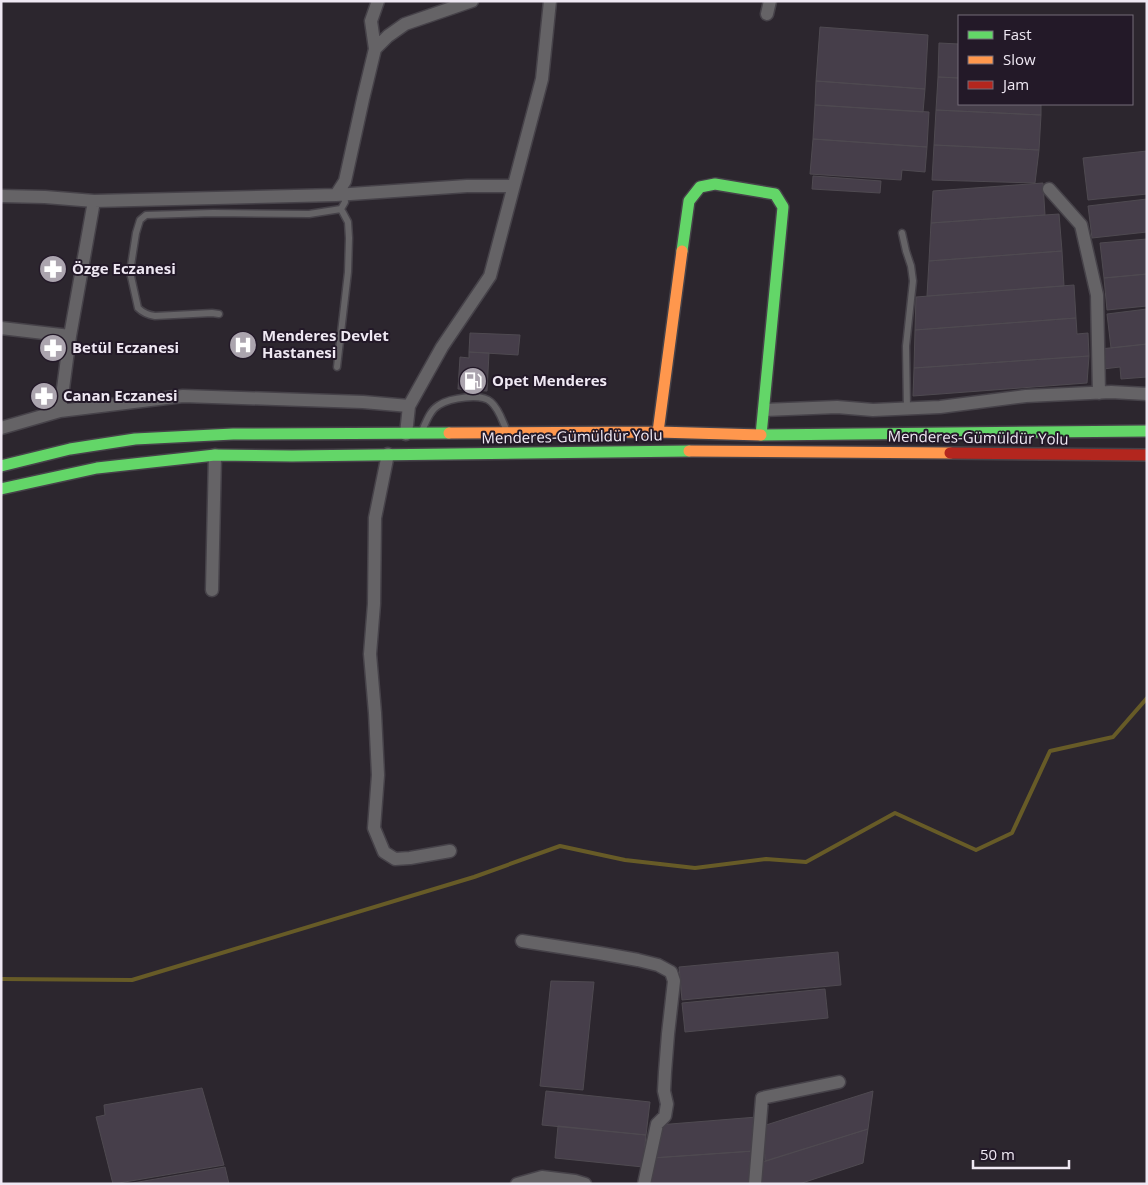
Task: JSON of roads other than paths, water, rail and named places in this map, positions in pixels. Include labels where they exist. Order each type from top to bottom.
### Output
[{"type":"main road","points":[[658,432],[689,201],[700,187],[715,184],[775,194],[783,207],[761,435]]},
{"type":"main road","name":"Menderes-Gümüldür Yolu","points":[[1,466],[70,449],[135,439],[233,434],[658,432],[761,435],[1147,430]]},
{"type":"main road","name":"Menderes-Gümüldür Yolu","points":[[1,489],[97,468],[215,455],[292,456],[658,450],[1147,455]]},
{"type":"street","points":[[340,194],[345,181],[376,49],[371,21],[378,1]]},
{"type":"street","points":[[376,49],[388,36],[405,24],[472,1]]},
{"type":"street","points":[[406,434],[409,406],[442,348],[490,276],[542,79],[550,1]]},
{"type":"street","points":[[767,14],[770,1]]},
{"type":"street","points":[[1,196],[94,201],[340,194],[467,186],[513,186]]},
{"type":"street","points":[[1048,189],[1081,226],[1097,295],[1099,393]]},
{"type":"street","points":[[60,410],[70,336],[94,201]]},
{"type":"street","points":[[1,328],[70,336]]},
{"type":"street","points":[[764,410],[907,409],[940,407],[1026,396],[1111,392],[1147,394]]},
{"type":"street","points":[[1,428],[60,410],[183,396],[363,402],[409,406]]},
{"type":"street","points":[[388,454],[375,518],[374,604],[370,654],[376,713],[378,775],[374,828],[384,852],[395,860],[450,851]]},
{"type":"street","points":[[212,590],[215,455]]},
{"type":"street","points":[[522,941],[638,960],[658,965],[671,972],[674,981],[664,1092],[667,1104],[665,1116],[657,1124],[644,1184]]},
{"type":"street","points":[[756,1184],[762,1098],[838,1082]]},
{"type":"street","points":[[517,1184],[542,1177],[576,1181],[585,1184]]},
{"type":"lane","points":[[340,194],[345,202],[341,209]]},
{"type":"lane","points":[[219,314],[155,316],[141,312],[138,308],[130,272],[140,220],[146,215],[213,213],[309,214],[341,209]]},
{"type":"lane","points":[[337,367],[348,272],[349,238],[348,222],[341,209]]},
{"type":"lane","points":[[902,233],[913,281],[906,346],[907,409]]},
{"type":"lane","points":[[420,434],[430,414],[438,405],[472,396],[485,398],[492,402],[500,414],[508,433]]},
{"type":"waterway","points":[[1,979],[132,980],[474,877],[560,846],[625,860],[695,868],[766,859],[806,862],[895,813],[976,850],[1012,833],[1050,751],[1113,737],[1147,698]]},
{"type":"place","name":"Özge Eczanesi","points":[[53,269]]},
{"type":"place","name":"Menderes Devlet Hastanesi","points":[[243,345]]},
{"type":"place","name":"Betül Eczanesi","points":[[53,348]]},
{"type":"place","name":"Opet Menderes","points":[[473,381]]},
{"type":"place","name":"Canan Eczanesi","points":[[44,396]]}]
